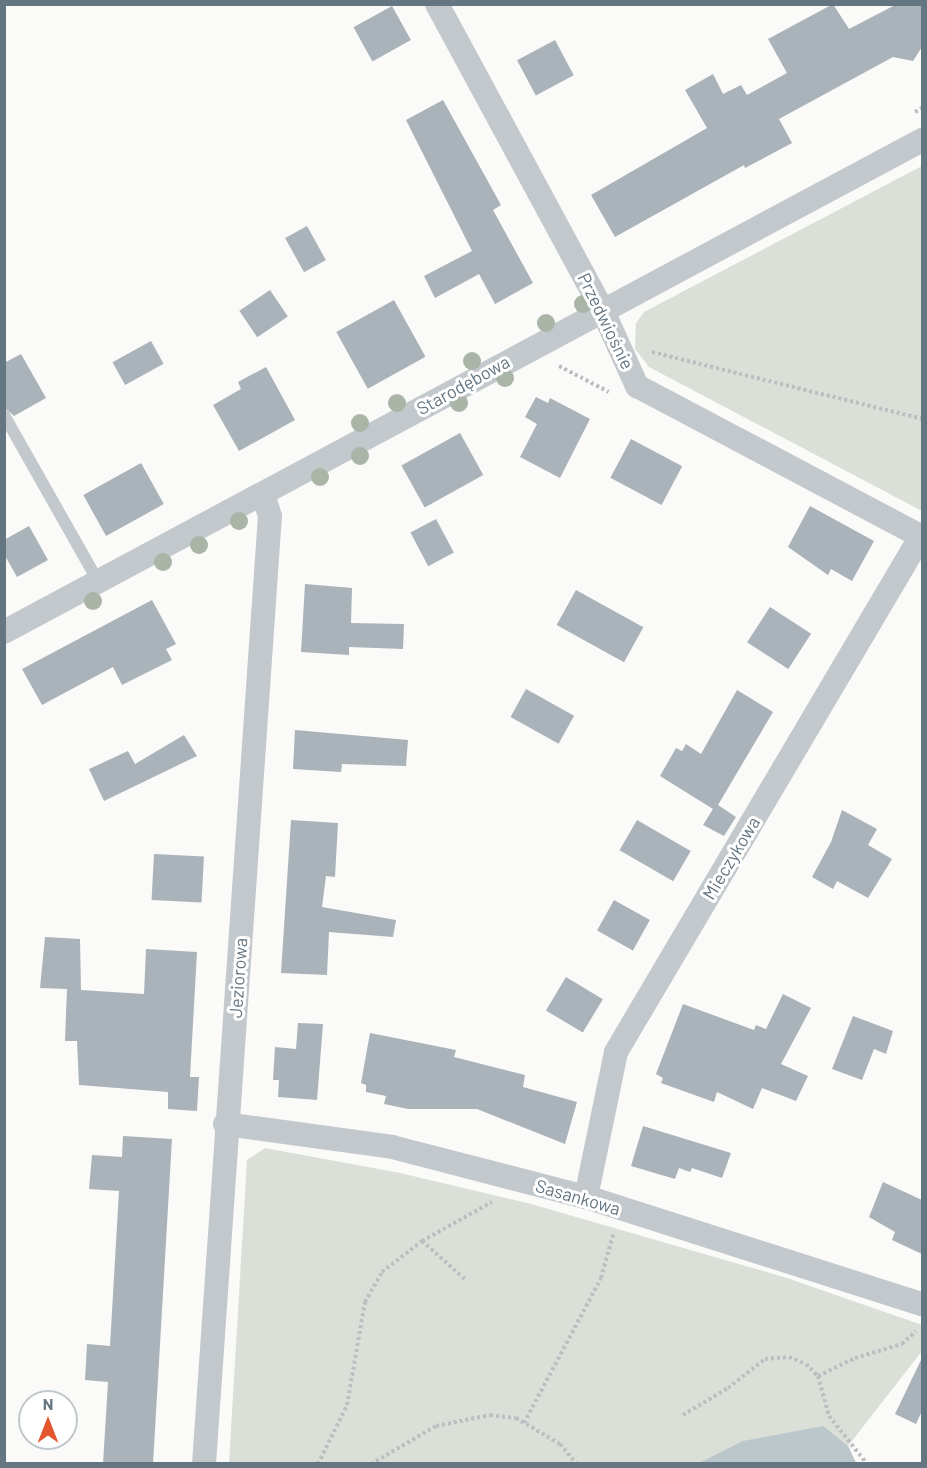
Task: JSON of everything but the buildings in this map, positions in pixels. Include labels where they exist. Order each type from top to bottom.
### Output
[{"type":"street","name":"Przedwiośnie","points":[[437,4],[602,309],[637,386],[922,536]]},
{"type":"street","name":"Starodębowa","points":[[4,632],[602,309],[922,140]]},
{"type":"street","name":"Jeziorowa","points":[[204,1464],[225,1124],[270,516],[263,494]]},
{"type":"street","name":"Mieczykowa","points":[[586,1197],[616,1052],[922,536]]},
{"type":"street","name":"Sasankowa","points":[[225,1124],[392,1147],[586,1197],[922,1304]]},
{"type":"lane","points":[[4,416],[98,581]]},
{"type":"path","points":[[658,354],[922,419]]},
{"type":"path","points":[[550,361],[612,393]]},
{"type":"path","points":[[318,1464],[347,1405],[365,1302],[382,1272],[422,1241],[505,1193],[512,1178]]},
{"type":"path","points":[[524,1423],[602,1278],[619,1208]]},
{"type":"path","points":[[422,1241],[466,1281]]},
{"type":"path","points":[[818,1376],[855,1358],[902,1344],[922,1323]]},
{"type":"path","points":[[683,1414],[765,1359],[789,1356],[806,1364],[818,1376],[829,1416],[867,1464]]},
{"type":"path","points":[[371,1464],[436,1426],[465,1417],[490,1414],[524,1423],[560,1444],[577,1464]]},
{"type":"shaded area","points":[[922,166],[922,511],[649,367],[635,349],[636,323],[644,312]]},
{"type":"shaded area","points":[[265,1148],[400,1173],[531,1204],[787,1278],[922,1325],[922,1351],[848,1446],[856,1463],[229,1464],[247,1160]]},
{"type":"shaded area","points":[[823,1426],[848,1446],[856,1463],[699,1463],[743,1441]]}]
